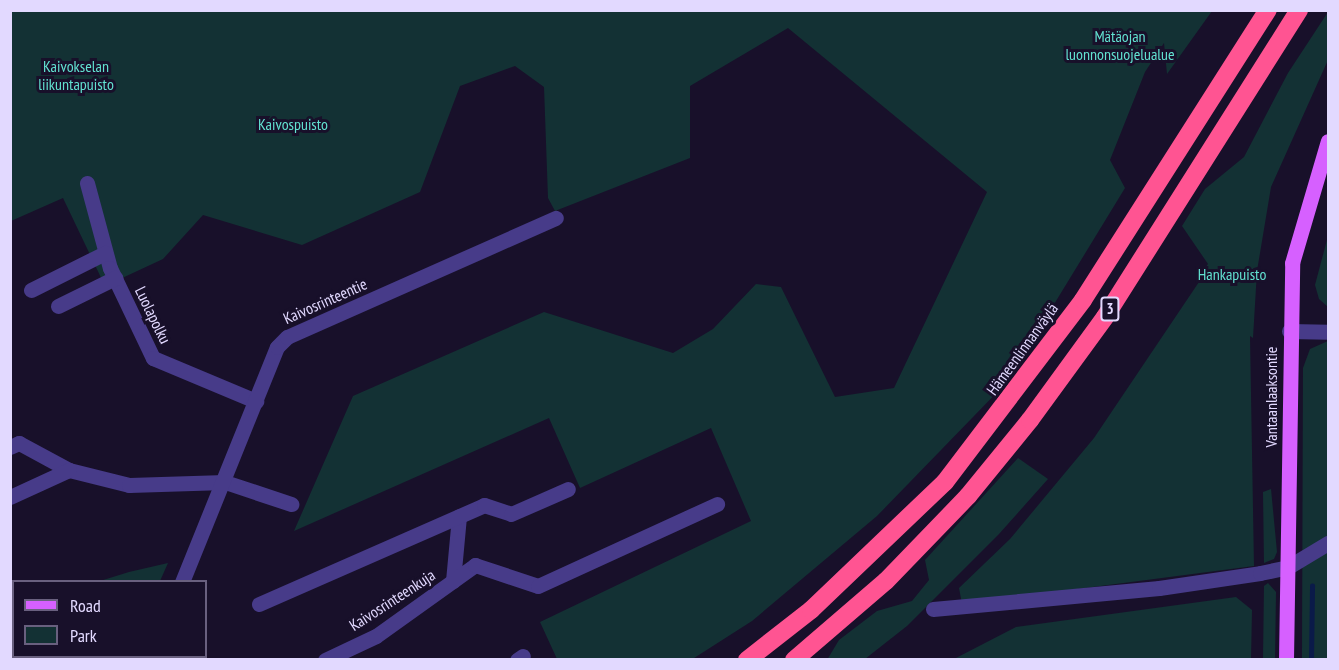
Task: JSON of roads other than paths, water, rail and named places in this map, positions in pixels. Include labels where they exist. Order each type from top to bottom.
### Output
[{"type":"highway","name":"Hämeenlinnanväylä","points":[[747,660],[811,610],[945,482],[1083,300],[1268,10]]},
{"type":"highway","name":"3","points":[[794,660],[886,581],[968,496],[1030,420],[1105,317],[1299,10]]},
{"type":"main road","name":"Vantaanlaaksontie","points":[[1286,660],[1289,331],[1292,263],[1329,141]]},
{"type":"street","name":"Luolapolku","points":[[87,183],[105,253],[153,358],[256,401]]},
{"type":"street","name":"Kaivosrinteentie","points":[[183,580],[225,482],[277,347],[287,337],[556,218]]},
{"type":"street","points":[[31,290],[105,253]]},
{"type":"street","points":[[58,306],[115,278]]},
{"type":"street","points":[[1289,331],[1329,332]]},
{"type":"street","points":[[10,447],[19,443],[69,470],[129,485],[225,482],[291,504]]},
{"type":"street","points":[[10,497],[69,470]]},
{"type":"street","points":[[259,604],[484,505],[511,514],[568,489]]},
{"type":"street","name":"Kaivosrinteenkuja","points":[[325,660],[376,636],[475,565],[538,586],[717,504]]},
{"type":"street","points":[[453,581],[459,516]]},
{"type":"street","points":[[933,609],[1159,588],[1288,567],[1329,543]]},
{"type":"waterway","points":[[1311,660],[1312,586]]},
{"type":"park label","name":"Mätäojan luonnonsuojelualue","points":[[1120,45]]},
{"type":"park label","name":"Kaivokselan liikuntapuisto","points":[[76,75]]},
{"type":"park label","name":"Kaivospuisto","points":[[293,124]]},
{"type":"park label","name":"Hankapuisto","points":[[1232,274]]}]
